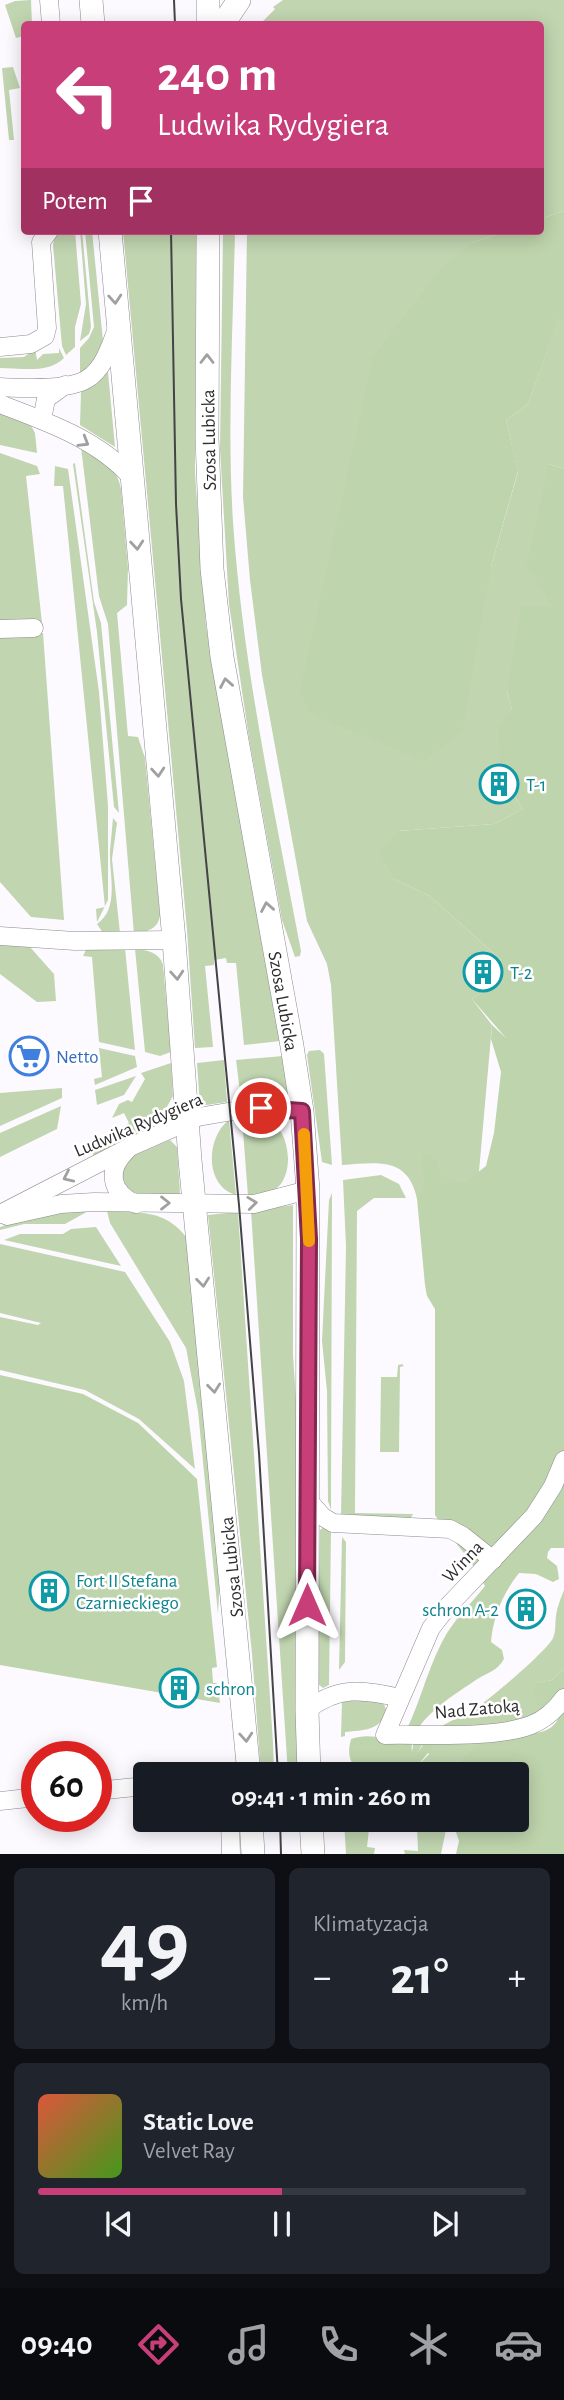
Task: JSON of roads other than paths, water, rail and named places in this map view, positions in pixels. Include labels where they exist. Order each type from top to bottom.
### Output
[{"type":"main road","points":[[91,0],[93,21]]},
{"type":"main road","points":[[208,0],[208,21]]},
{"type":"main road","points":[[225,21],[239,0]]},
{"type":"main road","name":"Szosa Lubicka","points":[[110,235],[174,940],[187,1122],[248,1762]]},
{"type":"main road","name":"Szosa Lubicka","points":[[208,235],[207,438],[212,569],[222,657],[302,1111],[308,1191],[309,1762]]},
{"type":"main road","points":[[252,1832],[253,1854]]},
{"type":"main road","points":[[312,1832],[313,1854]]},
{"type":"street","points":[[0,347],[31,344],[45,336],[47,328],[41,242],[46,235]]},
{"type":"street","points":[[0,387],[65,385],[88,379],[103,362],[117,329]]},
{"type":"street","points":[[41,420],[46,399],[65,385]]},
{"type":"street","points":[[0,404],[79,439],[114,461],[131,477]]},
{"type":"street","points":[[0,629],[34,628]]},
{"type":"street","points":[[0,936],[75,941],[174,940]]},
{"type":"street","name":"Ludwika Rydygiera","points":[[0,1216],[130,1147],[187,1122],[208,1115],[250,1108],[302,1111]]},
{"type":"street","points":[[130,1147],[117,1159],[113,1182],[125,1199],[136,1203]]},
{"type":"street","name":"Ludwika Rydygiera","points":[[0,1216],[61,1204],[93,1202],[254,1203],[308,1191]]},
{"type":"street","name":"Winna","points":[[385,1735],[436,1621],[534,1516],[553,1486],[564,1460]]},
{"type":"street","points":[[308,1500],[323,1517],[333,1523],[450,1529],[493,1560]]},
{"type":"street","points":[[307,1710],[322,1698],[349,1692],[374,1691],[400,1698]]},
{"type":"street","name":"Nad Zatoką","points":[[385,1735],[485,1732],[531,1724],[556,1709],[564,1698]]},
{"type":"street","points":[[112,1789],[133,1787]]},
{"type":"street","points":[[0,1801],[21,1799]]},
{"type":"street","points":[[230,1832],[231,1854]]},
{"type":"tram line","points":[[174,0],[175,21]]},
{"type":"tram line","points":[[171,235],[176,504],[181,599],[239,1205],[259,1453],[277,1762]]},
{"type":"tram line","points":[[280,1832],[281,1854]]},
{"type":"place","name":"T-1","points":[[499,784]]},
{"type":"place","name":"T-2","points":[[483,972]]},
{"type":"place","name":"Netto","points":[[29,1056]]},
{"type":"place","name":"Fort II Stefana Czarnieckiego","points":[[49,1591]]},
{"type":"place","name":"schron A-2","points":[[526,1609]]},
{"type":"place","name":"schron","points":[[179,1688]]}]
